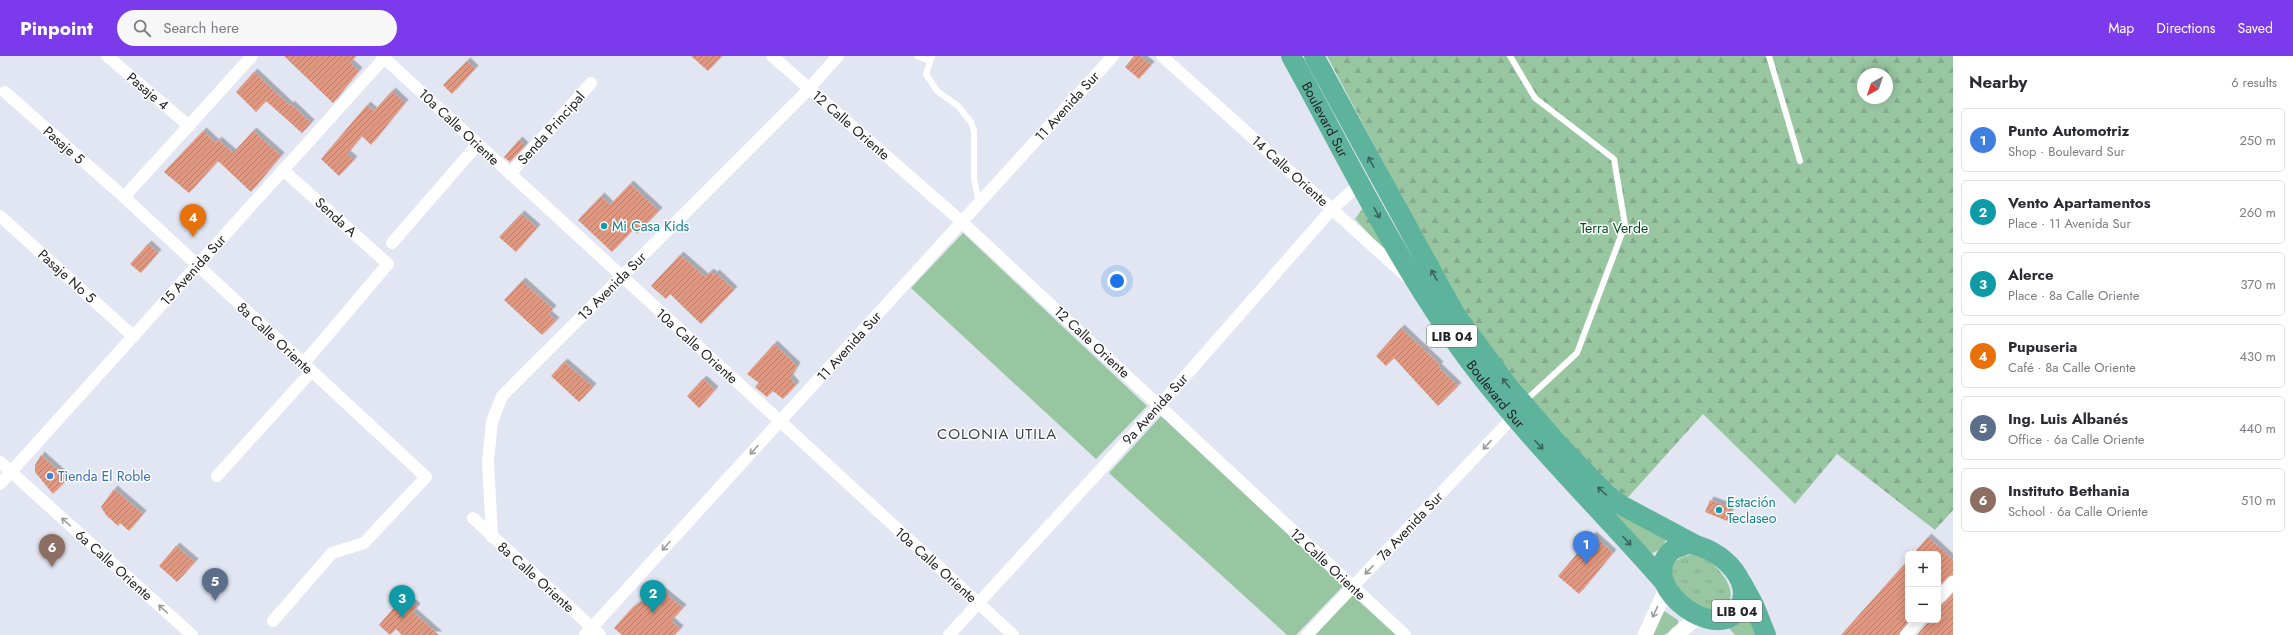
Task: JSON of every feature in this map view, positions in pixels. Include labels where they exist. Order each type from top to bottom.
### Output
[{"type":"highway","name":"Boulevard Sur","points":[[1291,56],[1418,287],[1470,361],[1518,410],[1607,495],[1621,505],[1696,544]]},
{"type":"highway","name":"Boulevard Sur","points":[[1314,56],[1455,314],[1518,410],[1664,585]]},
{"type":"highway","points":[[1664,585],[1663,565],[1672,550],[1688,544],[1696,544]]},
{"type":"highway","name":"LIB 04","points":[[1696,544],[1721,556],[1736,572],[1754,605],[1766,635]]},
{"type":"highway","name":"LIB 04","points":[[1703,620],[1718,623],[1730,618],[1737,612],[1742,604],[1743,594],[1740,580]]},
{"type":"highway","name":"LIB 04","points":[[1664,585],[1684,610],[1703,620],[1724,635]]},
{"type":"street","name":"Pasaje 4","points":[[107,56],[189,126]]},
{"type":"street","name":"12 Calle Oriente","points":[[772,56],[962,222],[1405,635]]},
{"type":"street","name":"13 Avenida Sur","points":[[492,537],[488,461],[492,422],[502,396],[838,56]]},
{"type":"street","name":"11 Avenida Sur","points":[[592,633],[780,421],[1113,56]]},
{"type":"street","name":"14 Calle Oriente","points":[[1162,56],[1418,287]]},
{"type":"street","name":"10a Calle Oriente","points":[[384,57],[1013,635]]},
{"type":"street","name":"15 Avenida Sur","points":[[0,484],[384,57]]},
{"type":"street","points":[[124,197],[189,126],[247,58]]},
{"type":"street","name":"Senda Principal","points":[[510,174],[591,83]]},
{"type":"street","name":"Pasaje 5","points":[[5,92],[124,197]]},
{"type":"street","points":[[392,243],[478,144]]},
{"type":"street","name":"Senda A","points":[[283,170],[388,264],[307,368]]},
{"type":"street","name":"9a Avenida Sur","points":[[949,635],[1160,405],[1332,210],[1361,183]]},
{"type":"street","name":"8a Calle Oriente","points":[[124,197],[426,477],[364,543],[332,553],[273,621]]},
{"type":"street","name":"Pasaje No 5","points":[[0,216],[133,336]]},
{"type":"street","points":[[217,476],[307,368]]},
{"type":"street","name":"7a Avenida Sur","points":[[1310,632],[1518,410]]},
{"type":"street","name":"6a Calle Oriente","points":[[0,462],[192,635]]},
{"type":"street","name":"8a Calle Oriente","points":[[474,518],[592,633]]},
{"type":"street","points":[[1941,596],[1953,582]]},
{"type":"street","points":[[1645,635],[1664,585]]},
{"type":"street","points":[[1676,635],[1703,620]]},
{"type":"street","points":[[1906,635],[1916,623]]},
{"type":"lane","points":[[917,56],[931,58],[926,74],[938,91],[958,106],[971,122],[974,131],[974,179],[978,203]]},
{"type":"lane","points":[[1510,56],[1535,98],[1614,158],[1625,225],[1578,353],[1518,410]]},
{"type":"lane","points":[[1769,56],[1800,161]]},
{"type":"green space","name":"Terra Verde","points":[[1327,56],[1953,56],[1953,510],[1935,530],[1837,454],[1795,504],[1703,414],[1612,515],[1461,309]]},
{"type":"green space","points":[[1367,202],[1388,245],[1383,249],[1355,219]]},
{"type":"green space","points":[[963,233],[1147,406],[1096,459],[911,288]]},
{"type":"green space","points":[[1161,416],[1343,586],[1296,635],[1287,635],[1109,473]]},
{"type":"green space","points":[[1595,493],[1666,539],[1662,547],[1649,554]]},
{"type":"green space","points":[[1690,555],[1699,556],[1708,560],[1725,578],[1731,593],[1727,606],[1723,609],[1716,611],[1706,609],[1695,603],[1677,586],[1672,576],[1672,567],[1677,560]]},
{"type":"green space","points":[[1351,594],[1396,635],[1314,635]]},
{"type":"green space","points":[[1664,611],[1678,620],[1678,626],[1664,635],[1650,635]]},
{"type":"green space","points":[[1747,614],[1756,635],[1735,635],[1729,628]]},
{"type":"building","points":[[284,56],[356,56],[350,63],[359,71],[333,103]]},
{"type":"building","points":[[691,56],[722,56],[708,71]]},
{"type":"building","points":[[1134,56],[1140,56],[1151,65],[1139,79],[1125,67]]},
{"type":"building","points":[[467,61],[475,69],[452,94],[443,85]]},
{"type":"building","points":[[254,72],[290,106],[291,104],[311,123],[302,133],[266,101],[256,112],[236,92]]},
{"type":"building","points":[[392,91],[405,103],[371,145],[362,136],[347,154],[354,160],[339,176],[321,159],[367,105],[374,111]]},
{"type":"building","points":[[203,131],[216,143],[218,140],[233,153],[253,131],[281,156],[251,192],[218,161],[189,193],[164,172]]},
{"type":"building","points":[[519,140],[525,146],[510,162],[504,157]]},
{"type":"building","points":[[630,184],[659,211],[637,234],[633,230],[612,252],[578,220],[601,196],[610,205]]},
{"type":"building","points":[[521,214],[537,228],[516,252],[499,237]]},
{"type":"building","points":[[148,244],[158,253],[141,273],[130,264]]},
{"type":"building","points":[[680,255],[705,277],[710,272],[714,275],[716,273],[734,290],[701,324],[670,294],[666,299],[651,286]]},
{"type":"building","points":[[522,281],[553,309],[548,314],[556,321],[542,335],[504,300]]},
{"type":"building","points":[[1401,328],[1440,365],[1438,367],[1458,386],[1438,406],[1394,358],[1386,366],[1376,356]]},
{"type":"building","points":[[774,344],[797,366],[790,378],[796,385],[783,399],[773,391],[767,397],[755,387],[759,383],[747,374]]},
{"type":"building","points":[[564,362],[593,387],[579,402],[551,376]]},
{"type":"building","points":[[703,379],[715,390],[699,408],[687,396]]},
{"type":"building","name":"Tienda El Roble","points":[[41,455],[68,479],[53,494],[35,472],[35,465]]},
{"type":"building","points":[[114,489],[143,514],[129,531],[120,523],[118,526],[106,515],[101,507]]},
{"type":"building","name":"Estación Teclaseo","points":[[1710,500],[1732,508],[1727,521],[1705,512]]},
{"type":"building","points":[[1593,535],[1613,553],[1579,594],[1558,576]]},
{"type":"building","points":[[1928,537],[1953,560],[1953,575],[1948,577],[1941,585],[1941,551],[1916,551]]},
{"type":"building","points":[[176,546],[195,562],[177,582],[159,566]]},
{"type":"building","points":[[1905,563],[1905,623],[1907,623],[1899,635],[1841,635]]},
{"type":"building","points":[[662,591],[683,608],[671,621],[680,629],[675,635],[622,635],[614,628],[633,607]]},
{"type":"building","points":[[1953,593],[1953,635],[1917,635],[1927,623],[1941,623],[1941,605]]},
{"type":"building","points":[[404,596],[417,607],[413,612],[439,635],[402,635],[396,629],[390,635],[379,625]]},
{"type":"place","name":"Mi Casa Kids","points":[[604,226]]},
{"type":"place","name":"Pupuseria","points":[[193,237]]},
{"type":"place","name":"Tienda El Roble","points":[[50,476]]},
{"type":"place","name":"Estación Teclaseo","points":[[1719,510]]},
{"type":"place","name":"Punto Automotriz","points":[[1586,564]]},
{"type":"place","name":"Instituto Bethania","points":[[52,567]]},
{"type":"place","name":"Ing. Luis Albanés","points":[[215,601]]},
{"type":"place","name":"Vento Apartamentos","points":[[653,613]]},
{"type":"place","name":"Alerce","points":[[402,618]]},
{"type":"district","name":"COLONIA UTILA","points":[[997,434]]}]
